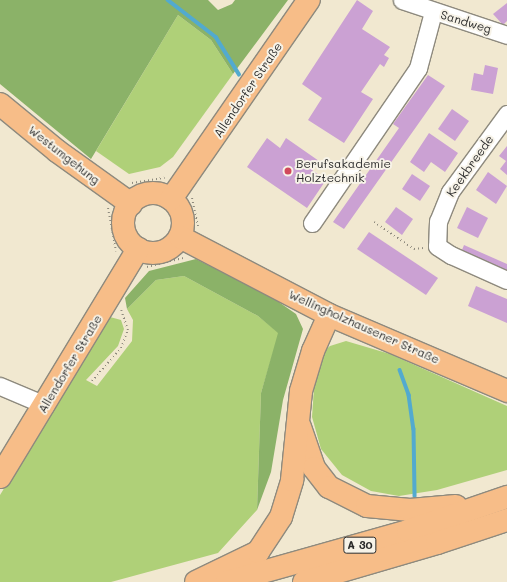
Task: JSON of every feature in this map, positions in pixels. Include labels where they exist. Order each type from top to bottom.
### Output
[{"type":"main road","name":"Allendorfer Straße","points":[[171,199],[309,0]]},
{"type":"main road","name":"Westumgehung","points":[[0,104],[57,151],[130,204]]},
{"type":"main road","points":[[145,194],[163,195],[171,199],[181,212],[183,229],[180,237],[175,244],[162,252],[146,252],[138,249],[126,234],[124,218],[130,204],[145,194]]},
{"type":"main road","name":"Wellingholzhausener Straße","points":[[180,237],[329,315],[507,391]]},
{"type":"main road","name":"Allendorfer Straße","points":[[0,477],[46,405],[138,249]]},
{"type":"main road","points":[[196,582],[258,552],[281,517],[292,480],[305,377],[313,351],[329,315]]},
{"type":"main road","points":[[298,423],[314,468],[329,487],[367,506],[410,510],[499,500]]},
{"type":"main road","name":"A 30","points":[[227,582],[401,533],[499,500]]},
{"type":"main road","name":"A 30","points":[[304,582],[437,543],[507,520]]},
{"type":"street","name":"Sandweg","points":[[402,0],[433,12],[507,35]]},
{"type":"street","points":[[312,222],[418,68],[433,12]]},
{"type":"street","name":"Keekbreede","points":[[437,246],[438,221],[450,192],[507,114]]},
{"type":"street","points":[[437,246],[451,255],[507,280]]},
{"type":"street","points":[[0,386],[46,405]]},
{"type":"path","points":[[107,204],[116,255]]},
{"type":"path","points":[[374,222],[414,249],[437,246]]},
{"type":"path","points":[[142,270],[152,265],[186,258]]},
{"type":"path","points":[[92,381],[121,348],[128,330],[121,309],[109,299]]},
{"type":"green space","points":[[0,0],[208,0],[218,10],[232,4],[235,0],[288,0],[233,74],[211,40],[178,15],[91,159],[0,84]]},
{"type":"green space","points":[[178,15],[211,40],[233,74],[173,157],[160,167],[129,174],[96,151]]},
{"type":"green space","points":[[196,259],[273,298],[296,314],[303,329],[283,400],[271,472],[257,510],[261,393],[278,333],[258,316],[184,276],[156,280],[127,309],[125,298],[149,271]]},
{"type":"green space","points":[[184,276],[258,316],[279,333],[261,393],[257,510],[218,553],[111,582],[0,582],[0,495],[110,317],[121,320],[124,329],[118,346],[86,380],[97,386],[132,341],[133,320],[127,309],[156,280]]},
{"type":"green space","points":[[346,341],[390,354],[507,406],[507,470],[437,490],[399,496],[371,491],[342,475],[321,449],[312,417],[315,374],[323,352],[330,346]]},
{"type":"building","points":[[357,0],[373,11],[362,29],[390,47],[384,55],[389,58],[384,67],[380,64],[361,92],[373,99],[344,143],[308,120],[322,98],[302,84]]},
{"type":"building","points":[[507,3],[507,21],[503,25],[493,14]]},
{"type":"building","points":[[485,65],[498,68],[493,94],[471,90],[474,73],[483,75]]},
{"type":"building","points":[[428,75],[445,86],[344,229],[333,222],[399,128],[393,124]]},
{"type":"building","points":[[452,109],[469,121],[455,141],[438,129]]},
{"type":"building","points":[[429,133],[458,153],[445,172],[431,162],[424,172],[410,162]]},
{"type":"building","points":[[267,138],[280,148],[286,138],[319,161],[312,170],[326,180],[307,208],[247,167]]},
{"type":"building","points":[[507,146],[507,175],[500,169],[506,161],[499,156]]},
{"type":"building","points":[[488,172],[507,186],[496,204],[476,190]]},
{"type":"building","points":[[412,174],[430,186],[420,201],[402,189]]},
{"type":"building","points":[[396,207],[413,219],[402,235],[385,222]]},
{"type":"building","points":[[467,207],[488,218],[478,238],[457,228]]},
{"type":"building","points":[[369,232],[438,278],[426,295],[357,249]]},
{"type":"building","points":[[464,245],[507,264],[507,275],[460,255]]},
{"type":"building","points":[[476,286],[507,299],[507,323],[468,306]]},
{"type":"waterway","points":[[168,0],[216,37],[239,74]]},
{"type":"waterway","points":[[400,370],[409,395],[414,429],[415,496]]},
{"type":"place","name":"Berufsakademie Holztechnik","points":[[288,171]]}]
